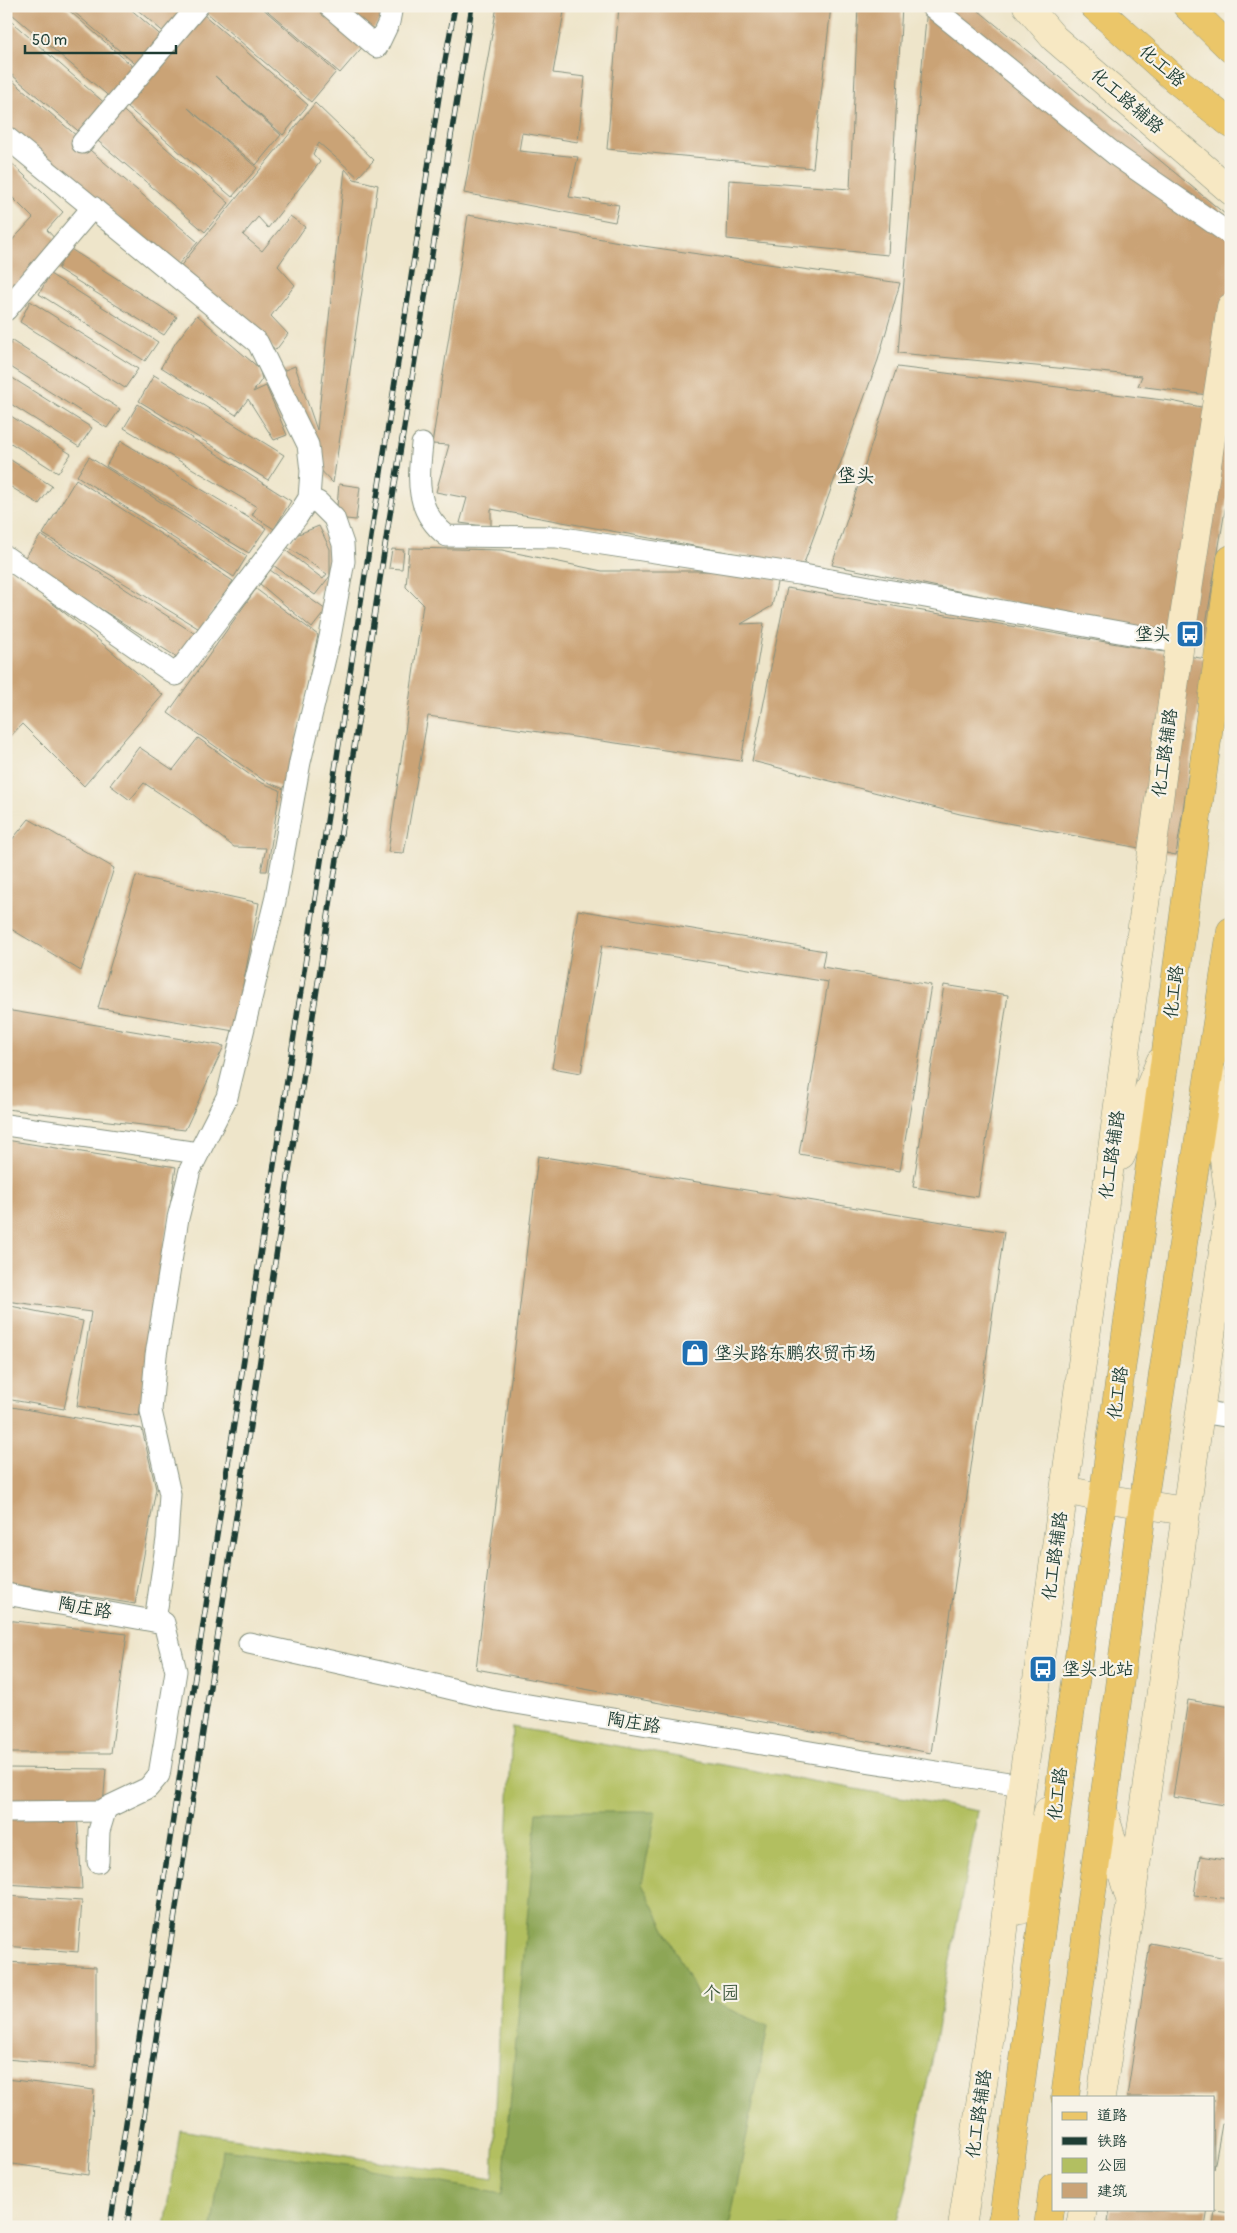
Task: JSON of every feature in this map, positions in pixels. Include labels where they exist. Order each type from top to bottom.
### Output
[{"type":"main road","name":"化工路","points":[[1094,6],[1175,79],[1231,124]]},
{"type":"main road","points":[[1187,6],[1231,48]]},
{"type":"main road","name":"化工路","points":[[1002,2223],[1064,1754],[1103,1498],[1167,1044],[1219,638],[1231,559]]},
{"type":"main road","points":[[1065,2096],[1144,1504],[1231,931]]},
{"type":"main road","points":[[1048,2227],[1052,2195]]},
{"type":"street","points":[[82,143],[198,6]]},
{"type":"street","points":[[329,6],[377,47],[389,22],[392,6]]},
{"type":"street","points":[[931,6],[1117,156],[1231,235]]},
{"type":"street","name":"化工路辅路","points":[[1027,6],[1054,38],[1231,191]]},
{"type":"street","points":[[6,136],[258,343],[308,445],[311,471],[309,498],[297,517],[176,675],[6,557]]},
{"type":"street","points":[[6,310],[93,207]]},
{"type":"street","name":"化工路辅路","points":[[962,2227],[995,2002],[1022,1785],[1103,1217],[1180,643],[1231,307]]},
{"type":"street","points":[[422,444],[419,477],[425,509],[433,526],[447,536],[518,535],[566,538],[798,574],[1180,643]]},
{"type":"street","points":[[98,1862],[99,1831],[106,1808],[148,1788],[159,1775],[176,1671],[160,1622],[170,1494],[152,1411],[155,1374],[178,1218],[190,1170],[227,1097],[275,901],[300,762],[330,637],[344,561],[343,544],[334,518],[318,502],[309,498]]},
{"type":"street","points":[[1103,1217],[1121,1156],[1167,1044]]},
{"type":"street","points":[[1101,2096],[1132,1905],[1185,1511],[1230,1201],[1211,1068]]},
{"type":"street","points":[[6,1125],[198,1153]]},
{"type":"street","points":[[1200,1412],[1231,1417]]},
{"type":"street","points":[[1065,1490],[1185,1511]]},
{"type":"street","name":"陶庄路","points":[[6,1594],[160,1622]]},
{"type":"street","name":"陶庄路","points":[[249,1643],[498,1700],[858,1760],[1022,1785]]},
{"type":"street","name":"化工路辅路","points":[[995,2002],[1064,1754]]},
{"type":"street","points":[[6,1812],[105,1811]]},
{"type":"street","points":[[1104,1812],[1132,1905]]},
{"type":"street","points":[[1080,2227],[1083,2210]]},
{"type":"green space","name":"个园","points":[[512,1727],[978,1811],[908,2184],[896,2227],[165,2227],[180,2130],[493,2179]]},
{"type":"green space","points":[[537,1812],[656,1812],[642,1883],[698,1996],[768,2026],[729,2227],[212,2227],[222,2149],[354,2166],[502,2194]]},
{"type":"building","points":[[6,6],[64,6],[137,70],[112,99],[6,9]]},
{"type":"building","points":[[67,6],[127,6],[165,39],[140,68]]},
{"type":"building","points":[[133,6],[192,6],[167,35]]},
{"type":"building","points":[[199,6],[260,6],[336,72],[311,102]]},
{"type":"building","points":[[262,6],[322,6],[365,44],[340,73]]},
{"type":"building","points":[[336,6],[382,6],[388,11],[369,34]]},
{"type":"building","points":[[497,6],[565,6],[553,73],[585,77],[578,142],[522,133],[519,151],[578,157],[569,197],[619,205],[615,222],[464,193]]},
{"type":"building","points":[[619,6],[831,6],[813,168],[607,149]]},
{"type":"building","points":[[858,6],[902,6],[888,255],[727,239],[729,180],[850,189]]},
{"type":"building","points":[[927,6],[973,6],[1231,219],[1231,398],[1138,386],[1142,376],[898,353]]},
{"type":"building","points":[[196,8],[308,105],[283,135],[215,76],[281,135],[256,165],[188,108],[257,168],[232,197],[120,101]]},
{"type":"building","points":[[6,17],[108,106],[83,135],[6,70]]},
{"type":"building","points":[[6,75],[78,137],[77,139],[198,242],[177,266],[6,127]]},
{"type":"building","points":[[315,103],[374,160],[358,177],[319,143],[313,154],[320,162],[268,228],[258,217],[243,235],[262,251],[290,216],[305,227],[278,266],[295,285],[271,316],[288,334],[276,350],[178,269]]},
{"type":"building","points":[[118,106],[229,203],[205,232],[92,136]]},
{"type":"building","points":[[6,158],[63,212],[47,230],[57,241],[6,298],[6,247],[33,218],[6,191]]},
{"type":"building","points":[[345,169],[354,179],[378,185],[333,483],[313,462],[277,373],[295,366],[317,430]]},
{"type":"building","points":[[468,215],[636,245],[900,283],[878,360],[803,566],[491,509],[491,527],[460,523],[467,498],[436,492],[449,445],[432,444]]},
{"type":"building","points":[[69,248],[177,317],[164,335],[58,269]]},
{"type":"building","points":[[50,274],[158,342],[145,361],[39,294]]},
{"type":"building","points":[[30,301],[138,369],[125,388],[20,322]]},
{"type":"building","points":[[197,315],[259,368],[262,379],[253,392],[266,386],[287,435],[274,440],[248,399],[236,415],[161,367],[176,342]]},
{"type":"building","points":[[12,341],[120,409],[107,428],[6,364],[6,352]]},
{"type":"building","points":[[897,367],[1171,401],[1231,413],[1231,474],[1203,642],[832,565]]},
{"type":"building","points":[[6,374],[92,428],[79,447],[6,401]]},
{"type":"building","points":[[154,375],[284,455],[268,480],[139,401]]},
{"type":"building","points":[[138,404],[291,501],[274,529],[252,515],[257,507],[124,428]]},
{"type":"building","points":[[6,413],[71,454],[58,473],[6,440]]},
{"type":"building","points":[[121,441],[266,528],[249,553],[106,466]]},
{"type":"building","points":[[6,457],[52,486],[39,504],[6,484]]},
{"type":"building","points":[[89,457],[247,556],[234,577],[77,476]]},
{"type":"building","points":[[76,479],[233,581],[201,630],[43,534]]},
{"type":"building","points":[[339,484],[360,487],[356,520],[336,518]]},
{"type":"building","points":[[319,526],[330,549],[330,576],[315,595],[273,565],[284,549],[323,579],[327,574],[287,547],[296,535]]},
{"type":"building","points":[[41,535],[197,635],[180,659],[23,560]]},
{"type":"building","points":[[409,548],[502,550],[602,571],[710,571],[778,578],[772,606],[741,624],[764,623],[741,761],[428,716],[404,853],[388,852],[423,604],[406,587]]},
{"type":"building","points":[[392,549],[404,550],[402,569],[389,568]]},
{"type":"building","points":[[6,567],[89,632],[163,695],[84,786],[22,724],[6,741]]},
{"type":"building","points":[[270,570],[326,610],[312,628],[260,584]]},
{"type":"building","points":[[787,588],[1206,659],[1176,855],[960,814],[752,761]]},
{"type":"building","points":[[256,589],[318,635],[286,790],[263,780],[168,713]]},
{"type":"building","points":[[198,738],[260,782],[280,790],[267,871],[261,871],[266,848],[234,847],[191,814],[144,783],[130,800],[110,785],[139,747],[173,770]]},
{"type":"building","points":[[29,819],[114,868],[81,971],[6,926],[6,847]]},
{"type":"building","points":[[136,876],[259,903],[234,1031],[98,1008]]},
{"type":"building","points":[[578,910],[825,951],[822,967],[931,985],[900,1171],[799,1154],[828,982],[602,945],[581,1073],[552,1068]]},
{"type":"building","points":[[944,985],[1008,995],[978,1197],[913,1187]]},
{"type":"building","points":[[6,1010],[224,1046],[185,1130],[6,1109]]},
{"type":"building","points":[[6,1140],[176,1167],[139,1416],[77,1406],[91,1312],[6,1301]]},
{"type":"building","name":"垡头路东鹏农贸市场","points":[[538,1156],[1004,1232],[931,1753],[476,1669]]},
{"type":"building","points":[[6,1305],[83,1321],[64,1409],[6,1399]]},
{"type":"building","points":[[6,1406],[142,1429],[156,1489],[135,1604],[6,1583]]},
{"type":"building","points":[[6,1620],[127,1634],[111,1753],[6,1753]]},
{"type":"building","points":[[1188,1700],[1231,1707],[1231,1806],[1173,1797]]},
{"type":"building","points":[[6,1768],[106,1769],[103,1806],[6,1805]]},
{"type":"building","points":[[77,1813],[82,1889],[6,1884],[6,1815]]},
{"type":"building","points":[[1200,1856],[1231,1861],[1231,1899],[1194,1895]]},
{"type":"building","points":[[6,1896],[82,1901],[78,1952],[6,1946]]},
{"type":"building","points":[[1150,1943],[1231,1959],[1231,2070],[1227,2092],[1231,2092],[1231,2126],[1222,2124],[1214,2169],[1214,2096],[1127,2096]]},
{"type":"building","points":[[6,1962],[96,1967],[96,2067],[6,2059]]},
{"type":"building","points":[[6,2079],[94,2090],[88,2175],[6,2163]]},
{"type":"building","points":[[1110,2210],[1208,2210],[1205,2227],[1107,2227]]},
{"type":"building","points":[[1215,2211],[1231,2213],[1231,2227],[1213,2227]]},
{"type":"railway","points":[[110,2227],[442,77],[455,6]]},
{"type":"railway","points":[[127,2227],[387,533],[472,6]]},
{"type":"place","name":"垡头","points":[[1190,634]]},
{"type":"place","name":"垡头路东鹏农贸市场","points":[[695,1353]]},
{"type":"place","name":"垡头北站","points":[[1043,1669]]},
{"type":"district","name":"垡头","points":[[856,476]]}]
